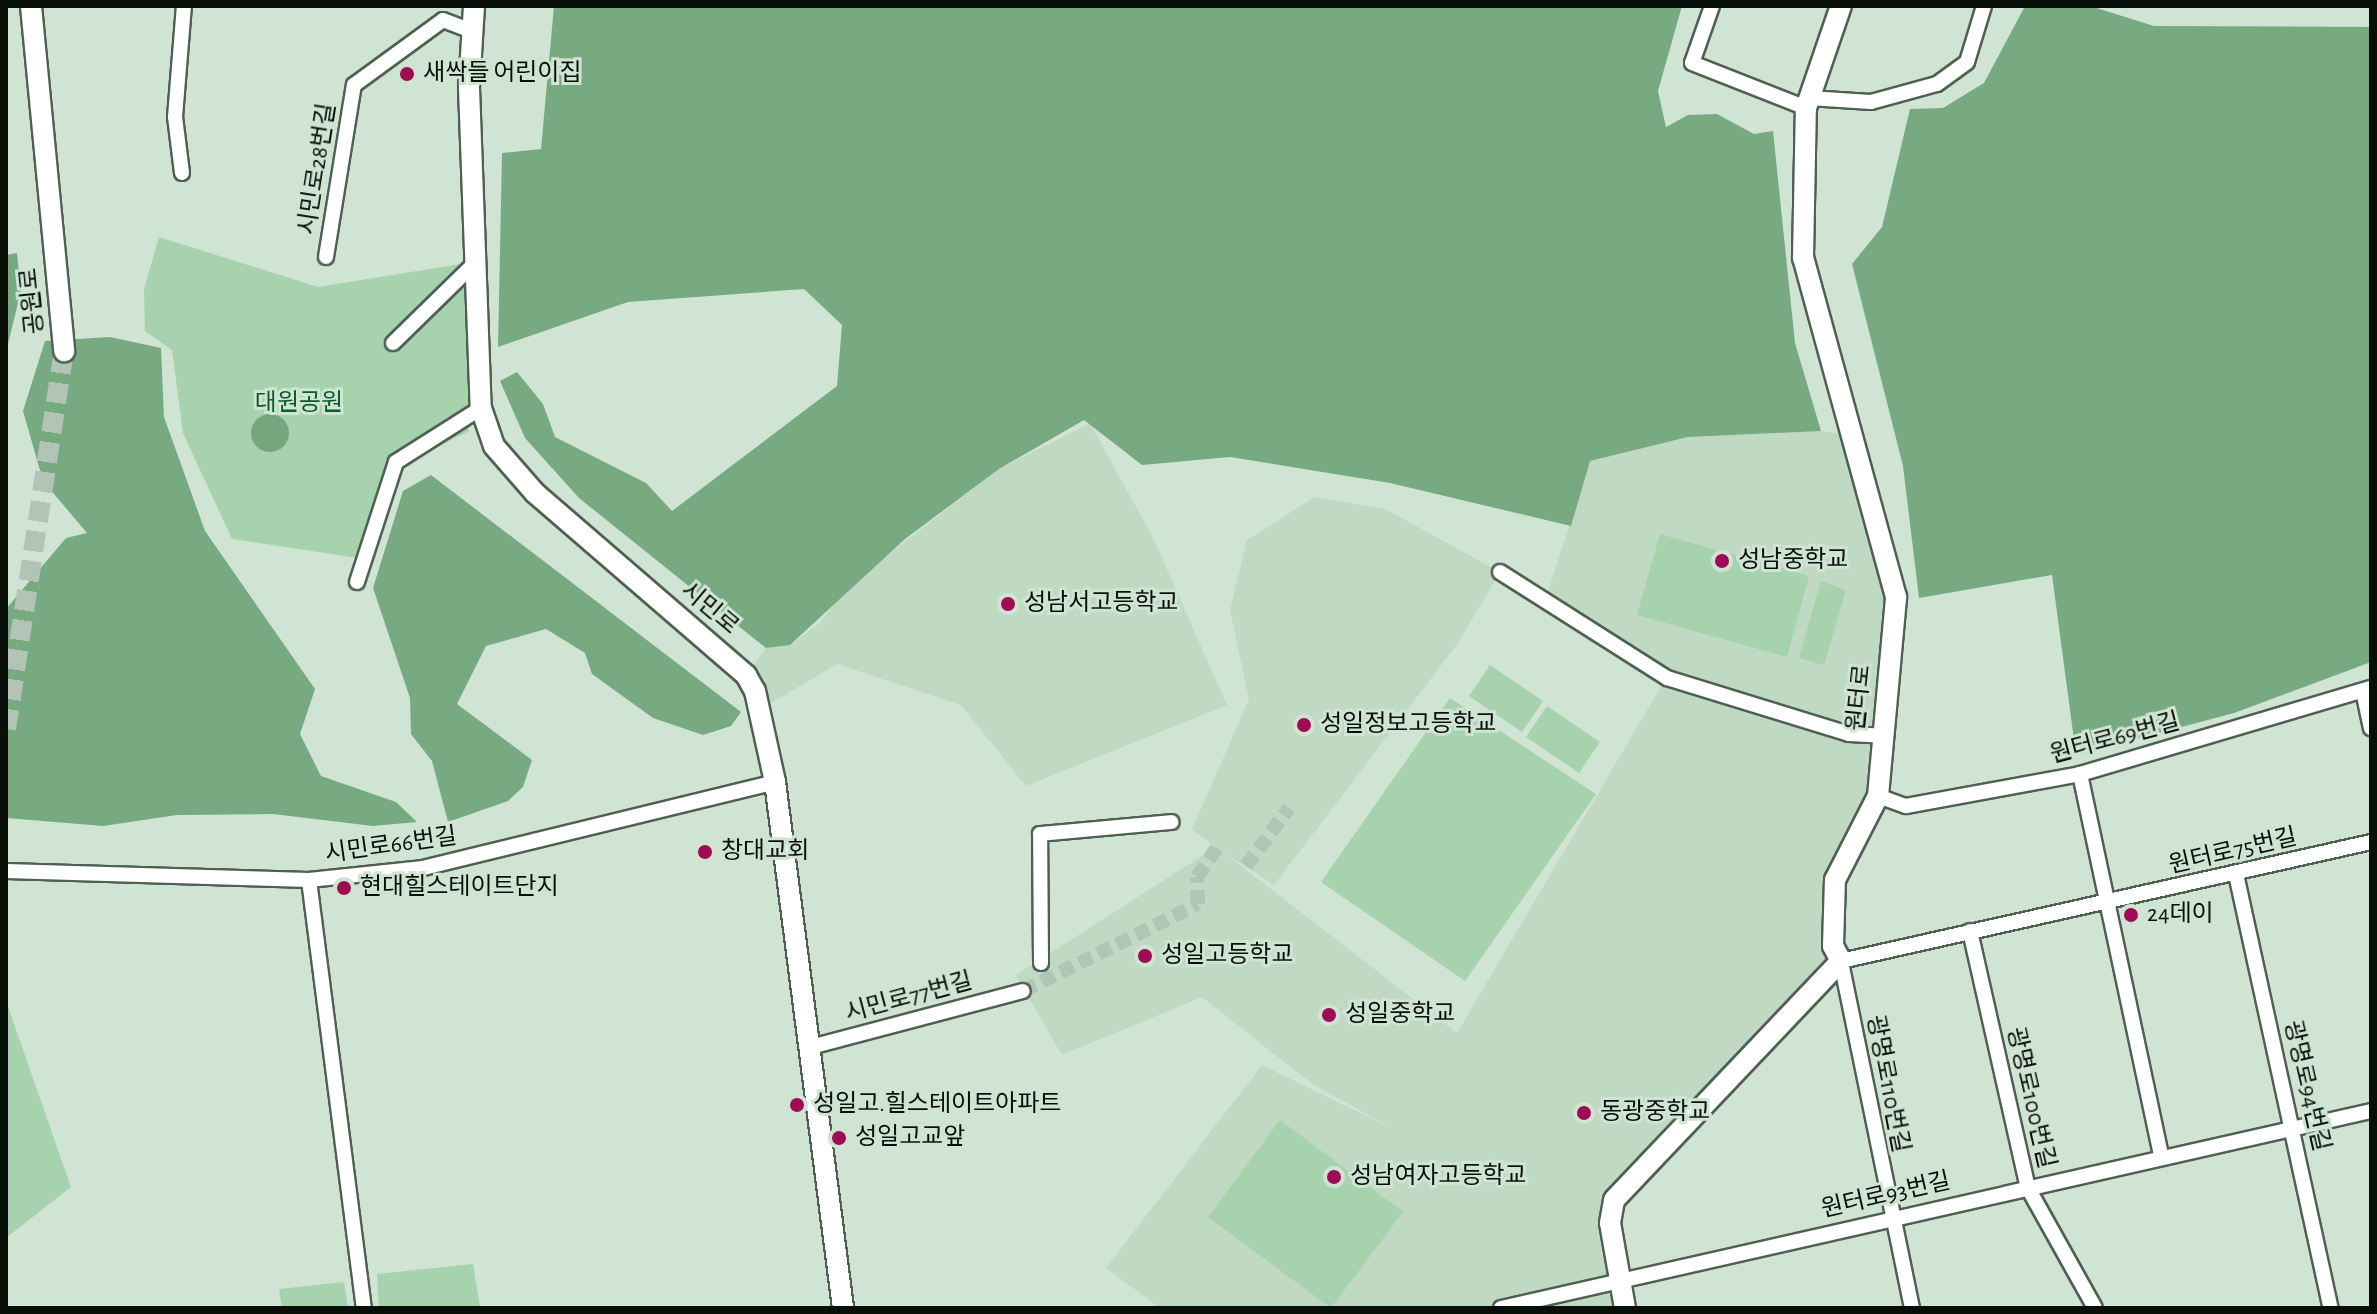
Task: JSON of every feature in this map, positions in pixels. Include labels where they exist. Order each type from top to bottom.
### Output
[{"type":"main road","name":"공원로","points":[[31,6],[64,351]]},
{"type":"main road","name":"시민로","points":[[474,6],[472,266],[481,408],[494,446],[535,493],[746,675],[775,782],[843,1308]]},
{"type":"main road","name":"원터로","points":[[1841,6],[1808,103],[1803,258],[1896,597],[1878,796],[1835,880],[1833,946],[1841,961]]},
{"type":"main road","points":[[1625,1308],[1610,1223],[1618,1193],[1841,961]]},
{"type":"street","points":[[182,173],[175,117],[184,6]]},
{"type":"street","points":[[1712,6],[1692,63],[1808,103],[1871,102],[1937,84],[1967,62],[1984,6]]},
{"type":"street","name":"시민로28번길","points":[[326,257],[354,85],[444,13],[472,31]]},
{"type":"street","points":[[393,343],[472,266]]},
{"type":"street","points":[[357,582],[396,462],[481,408]]},
{"type":"street","points":[[1500,572],[1667,678],[1849,734],[1883,736]]},
{"type":"street","points":[[2367,690],[2371,728]]},
{"type":"street","name":"원터로69번길","points":[[1878,796],[1906,806],[2080,774],[2367,690]]},
{"type":"street","points":[[2080,774],[2104,904],[2161,1156]]},
{"type":"street","name":"시민로66번길","points":[[6,871],[309,880],[423,868],[775,782]]},
{"type":"street","points":[[1041,963],[1040,834],[1171,822]]},
{"type":"street","name":"원터로75번길","points":[[1841,961],[2371,842]]},
{"type":"street","name":"광명로94번길","points":[[2236,874],[2331,1308]]},
{"type":"street","points":[[309,880],[364,1308]]},
{"type":"street","name":"광명로100번길","points":[[1970,931],[2028,1188],[2095,1308]]},
{"type":"street","name":"광명로110번길","points":[[1841,961],[1890,1217],[1912,1308]]},
{"type":"street","name":"시민로77번길","points":[[807,1048],[1023,991]]},
{"type":"street","name":"원터로93번길","points":[[1501,1308],[1890,1217],[2371,1111]]},
{"type":"shaded area","points":[[554,6],[1682,6],[1658,91],[1666,127],[1688,115],[1717,114],[1754,134],[1773,131],[1795,343],[1821,431],[1688,437],[1590,461],[1571,526],[1390,483],[1230,457],[1142,465],[1084,420],[999,469],[905,539],[790,645],[766,648],[579,498],[525,438],[500,381],[517,372],[543,404],[555,437],[646,483],[672,511],[837,386],[842,325],[804,289],[628,302],[498,347],[502,153],[541,149]]},
{"type":"shaded area","points":[[2025,6],[2090,6],[2154,26],[2371,27],[2371,662],[2234,713],[2076,755],[2052,575],[1919,598],[1903,466],[1852,264],[1882,227],[1910,109],[1943,108],[1984,83]]},
{"type":"shaded area","points":[[17,253],[21,291],[6,352],[6,255]]},
{"type":"shaded area","points":[[110,337],[161,348],[164,417],[205,531],[315,689],[300,734],[321,776],[396,802],[417,822],[373,826],[273,814],[177,815],[103,826],[6,818],[6,609],[66,538],[87,533],[43,481],[23,411],[45,341]]},
{"type":"shaded area","points":[[270,414],[283,420],[289,433],[283,446],[270,452],[257,446],[251,433],[257,420]]},
{"type":"shaded area","name":"성남서고등학교","points":[[1090,423],[1153,538],[1227,705],[1026,786],[961,705],[837,664],[761,709],[746,675],[766,648],[790,645],[820,623],[848,586],[999,469]]},
{"type":"shaded area","points":[[1821,431],[1852,435],[1896,597],[1878,796],[1835,880],[1834,967],[1614,1200],[1621,1280],[1501,1308],[1160,1308],[1106,1268],[1262,1065],[1395,1130],[1311,1083],[1202,997],[1062,1055],[1016,975],[1216,847],[1192,830],[1249,699],[1230,610],[1247,540],[1315,497],[1385,509],[1500,572],[1458,643],[1274,885],[1222,851],[1457,1033],[1666,678],[1547,595],[1590,461],[1688,437]]},
{"type":"shaded area","points":[[431,475],[741,712],[731,726],[703,735],[653,718],[592,674],[585,653],[546,629],[486,646],[457,704],[532,760],[523,787],[508,801],[448,822],[432,761],[411,734],[410,698],[373,588],[403,491]]},
{"type":"shaded area","points":[[1617,1287],[1621,1308],[1533,1308]]},
{"type":"green space","name":"대원공원","points":[[159,237],[318,287],[473,262],[469,431],[401,465],[358,558],[232,539],[183,433],[172,350],[145,331],[144,289]]},
{"type":"green space","points":[[1660,534],[1809,576],[1787,657],[1637,615]]},
{"type":"green space","points":[[1821,581],[1846,590],[1824,665],[1799,658]]},
{"type":"green space","points":[[1490,665],[1543,701],[1522,732],[1469,696]]},
{"type":"green space","points":[[1450,698],[1596,794],[1465,981],[1321,882]]},
{"type":"green space","points":[[1547,706],[1600,742],[1579,773],[1526,737]]},
{"type":"green space","points":[[6,1001],[71,1187],[6,1238]]},
{"type":"green space","points":[[1280,1120],[1403,1212],[1331,1308],[1208,1217]]},
{"type":"green space","points":[[473,1264],[480,1308],[379,1308],[377,1274]]},
{"type":"green space","points":[[344,1282],[348,1308],[282,1308],[279,1289]]},
{"type":"tunnel","points":[[6,729],[64,351]]},
{"type":"tunnel","points":[[1246,866],[1289,808]]},
{"type":"tunnel","points":[[1023,991],[1198,904],[1197,877],[1217,847]]},
{"type":"place","name":"새싹들 어린이집","points":[[407,74]]},
{"type":"place","name":"성남중학교","points":[[1722,561]]},
{"type":"place","name":"성남서고등학교","points":[[1008,604]]},
{"type":"place","name":"성일정보고등학교","points":[[1304,725]]},
{"type":"place","name":"창대교회","points":[[705,852]]},
{"type":"place","name":"현대힐스테이트단지","points":[[344,888]]},
{"type":"place","name":"24데이","points":[[2131,915]]},
{"type":"place","name":"성일고등학교","points":[[1145,956]]},
{"type":"place","name":"성일중학교","points":[[1329,1015]]},
{"type":"place","name":"성일고.힐스테이트아파트","points":[[797,1105]]},
{"type":"place","name":"동광중학교","points":[[1584,1113]]},
{"type":"place","name":"성일고교앞","points":[[839,1138]]},
{"type":"place","name":"성남여자고등학교","points":[[1334,1177]]}]
